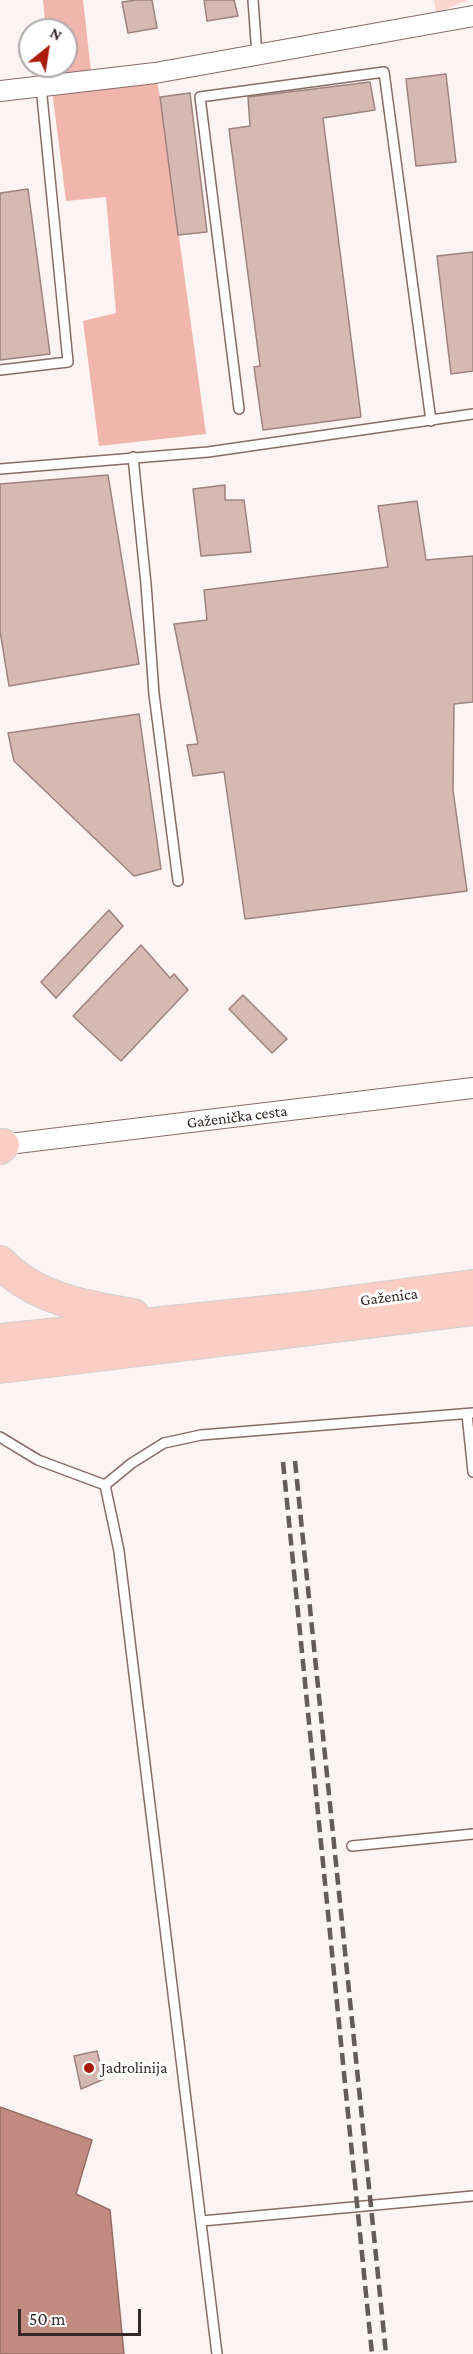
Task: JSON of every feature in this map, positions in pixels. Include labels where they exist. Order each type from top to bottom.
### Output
[{"type":"highway","points":[[0,1262],[10,1272],[40,1290],[73,1304],[169,1322]]},
{"type":"highway","name":"Gaženica","points":[[308,1318],[473,1286]]},
{"type":"highway","name":"Gaženica","points":[[308,1318],[473,1309]]},
{"type":"highway","points":[[0,1340],[169,1322],[308,1318]]},
{"type":"highway","points":[[0,1367],[308,1318]]},
{"type":"street","points":[[2,87],[41,86],[155,73],[473,16]]},
{"type":"street","name":"Gaženička cesta","points":[[1,1146],[473,1088]]},
{"type":"lane","points":[[253,0],[257,55]]},
{"type":"lane","points":[[239,409],[200,97],[384,72],[431,420]]},
{"type":"lane","points":[[0,370],[68,363],[41,86]]},
{"type":"lane","points":[[0,469],[208,452],[473,414]]},
{"type":"lane","points":[[133,457],[155,705],[178,881]]},
{"type":"lane","points":[[105,1485],[132,1463],[164,1443],[201,1435],[470,1414],[473,1472]]},
{"type":"lane","points":[[0,1437],[38,1460],[105,1485]]},
{"type":"lane","points":[[105,1485],[119,1551],[217,2354]]},
{"type":"lane","points":[[352,1846],[473,1834]]},
{"type":"lane","points":[[202,2221],[473,2196]]},
{"type":"shaded area","points":[[43,0],[83,0],[92,80],[155,73],[206,434],[99,446],[83,321],[116,313],[106,197],[66,201],[51,78],[78,78],[78,18],[45,18]]},
{"type":"shaded area","points":[[434,0],[469,0],[436,13]]},
{"type":"shaded area","points":[[0,2107],[92,2140],[76,2194],[110,2210],[124,2354],[0,2354]]},
{"type":"building","points":[[152,0],[157,28],[128,33],[122,2]]},
{"type":"building","points":[[204,0],[234,0],[238,16],[207,21]]},
{"type":"building","points":[[446,74],[456,162],[416,166],[406,79]]},
{"type":"building","points":[[370,82],[375,110],[323,118],[361,417],[263,430],[254,367],[260,366],[229,129],[250,126],[248,97]]},
{"type":"building","points":[[190,93],[207,232],[178,235],[160,97]]},
{"type":"building","points":[[28,189],[50,354],[0,360],[0,193]]},
{"type":"building","points":[[473,252],[473,371],[451,374],[437,256]]},
{"type":"building","points":[[108,475],[139,664],[9,686],[0,631],[0,484]]},
{"type":"building","points":[[225,485],[225,500],[244,500],[251,552],[201,556],[193,489]]},
{"type":"building","points":[[417,501],[426,560],[473,556],[473,702],[454,704],[453,790],[467,891],[245,919],[224,772],[193,776],[187,745],[198,744],[174,624],[207,620],[204,590],[388,567],[378,506]]},
{"type":"building","points":[[139,714],[161,869],[134,876],[14,761],[8,733]]},
{"type":"building","points":[[109,910],[123,926],[56,998],[41,982]]},
{"type":"building","points":[[141,945],[170,978],[174,974],[188,990],[121,1061],[73,1016]]},
{"type":"building","points":[[243,995],[287,1039],[272,1053],[229,1009]]},
{"type":"building","name":"Jadrolinija","points":[[97,2051],[104,2079],[81,2089],[74,2056]]},
{"type":"railway","points":[[295,1461],[386,2354]]},
{"type":"railway","points":[[283,1462],[372,2354]]},
{"type":"place","name":"Jadrolinija","points":[[89,2068]]}]
